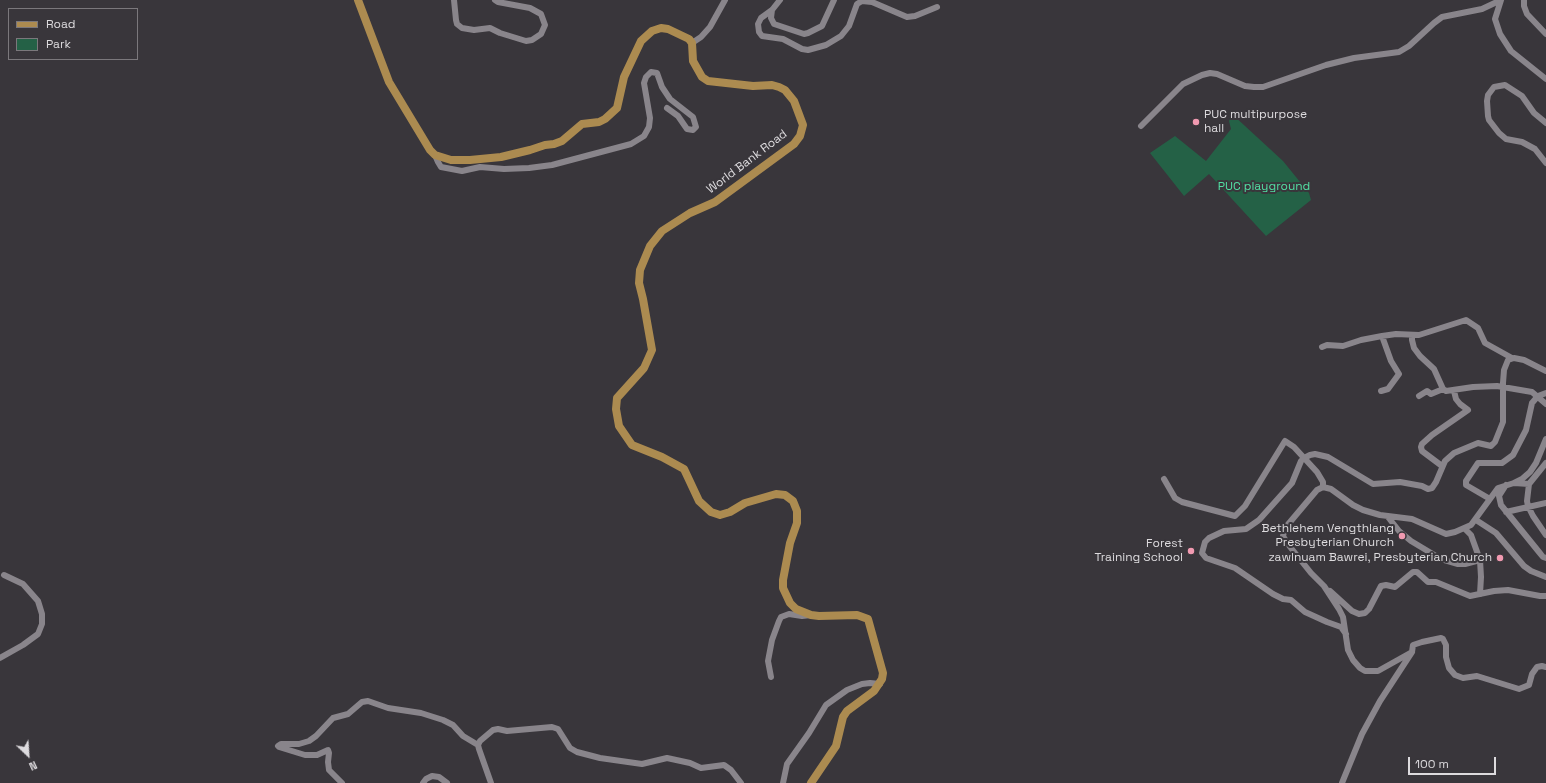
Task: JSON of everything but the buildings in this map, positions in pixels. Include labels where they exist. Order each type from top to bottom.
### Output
[{"type":"main road","points":[[358,0],[389,82],[430,150],[435,155],[451,160],[501,157],[562,141],[582,124],[599,122],[606,119],[617,108],[624,77],[636,48],[652,31],[660,28],[668,28],[690,39],[692,43]]},
{"type":"main road","name":"World Bank Road","points":[[692,43],[693,61],[702,78],[708,82],[753,86],[772,85],[785,90],[794,101],[802,125],[800,136],[794,144],[715,202],[690,213],[662,231],[650,246],[640,270],[639,283],[652,350],[644,368],[617,398],[617,417],[619,426],[632,445],[662,457],[684,469],[699,501],[711,512],[720,515],[730,512],[745,503],[776,494],[785,495],[793,501],[797,511],[797,523],[790,543],[783,580],[783,588],[790,603],[796,609],[811,615],[857,615],[868,618],[883,673],[880,684]]},
{"type":"main road","points":[[811,783],[836,746],[847,711],[874,691],[880,684]]},
{"type":"street","points":[[454,0],[457,24],[462,28],[474,30],[490,28],[500,33],[526,41],[532,40],[542,34],[545,25],[541,14],[530,8],[498,2],[495,0]]},
{"type":"street","points":[[692,43],[701,37],[710,27],[725,0]]},
{"type":"street","points":[[780,0],[772,10],[763,16],[758,24],[759,32],[762,36],[783,39],[802,49],[808,50],[826,45],[841,36],[849,26],[858,4],[862,1],[872,2],[908,16],[915,16],[937,7]]},
{"type":"street","points":[[772,10],[771,18],[774,24],[804,34],[822,26],[834,0]]},
{"type":"street","points":[[1501,0],[1495,19],[1500,34],[1511,51],[1546,79]]},
{"type":"street","points":[[1141,126],[1183,84],[1202,75],[1210,73],[1217,74],[1246,86],[1263,87],[1326,65],[1354,58],[1399,52],[1409,46],[1442,17],[1482,9],[1501,0]]},
{"type":"street","points":[[1524,0],[1524,6],[1527,14],[1546,34]]},
{"type":"street","points":[[435,155],[441,167],[462,171],[480,167],[504,169],[529,168],[552,165],[631,144],[644,136],[649,127],[650,118],[644,83],[646,77],[651,72],[657,73],[662,87],[670,99],[694,117],[696,127],[693,130],[687,129],[678,116],[667,108]]},
{"type":"street","points":[[1546,123],[1534,113],[1522,96],[1505,85],[1494,87],[1488,94],[1487,101],[1489,120],[1499,133],[1506,139],[1522,142],[1535,149],[1546,163]]},
{"type":"street","points":[[1322,347],[1327,345],[1343,346],[1361,340],[1382,336],[1402,334],[1412,336],[1466,320],[1478,328],[1485,343],[1512,358],[1524,360],[1546,371]]},
{"type":"street","points":[[1381,391],[1388,389],[1400,374],[1391,361],[1382,336]]},
{"type":"street","points":[[1412,336],[1414,348],[1434,369],[1443,389]]},
{"type":"street","points":[[1346,634],[1339,626],[1305,612],[1291,600],[1283,599],[1273,594],[1234,568],[1206,558],[1202,553],[1203,545],[1210,538],[1224,531],[1246,529],[1259,520],[1292,483],[1304,458],[1310,455],[1315,454],[1328,457],[1373,484],[1400,482],[1432,488],[1442,466],[1450,456],[1460,449],[1478,443],[1491,446],[1496,442],[1503,422],[1504,370],[1508,360],[1512,358]]},
{"type":"street","points":[[1419,396],[1427,391],[1431,394],[1443,389],[1446,391],[1454,391],[1473,387],[1503,387],[1532,392],[1546,404]]},
{"type":"street","points":[[1442,466],[1422,451],[1421,447],[1422,444],[1432,435],[1468,410],[1456,399],[1454,391]]},
{"type":"street","points":[[1490,499],[1466,485],[1466,481],[1478,463],[1502,463],[1513,455],[1526,430],[1532,403],[1538,396],[1546,393]]},
{"type":"street","points":[[1546,439],[1536,463],[1530,472],[1522,479],[1498,488],[1476,520],[1465,529],[1446,534],[1412,519],[1388,517],[1358,508],[1331,489],[1323,488],[1317,490],[1285,528],[1283,536],[1287,543],[1324,586],[1352,611],[1359,614],[1365,613],[1369,609],[1381,586],[1386,585],[1395,587],[1413,572],[1417,572],[1428,582],[1436,582],[1470,596],[1508,590],[1546,596]]},
{"type":"street","points":[[1164,479],[1175,498],[1182,502],[1235,516],[1245,506],[1284,442],[1288,442],[1318,472],[1323,482],[1323,488]]},
{"type":"street","points":[[1546,463],[1529,484],[1527,501],[1533,516],[1546,533]]},
{"type":"street","points":[[1514,483],[1529,484]]},
{"type":"street","points":[[1507,485],[1498,496],[1501,505],[1543,557],[1546,558]]},
{"type":"street","points":[[1506,512],[1546,503]]},
{"type":"street","points":[[1388,517],[1399,531],[1411,541],[1442,559],[1458,564],[1471,564],[1480,560]]},
{"type":"street","points":[[1476,520],[1496,533],[1520,562],[1530,571],[1546,577]]},
{"type":"street","points":[[1465,529],[1471,535],[1480,560],[1480,594]]},
{"type":"street","points":[[0,658],[23,645],[38,634],[42,619],[38,601],[31,592],[22,584],[4,575]]},
{"type":"street","points":[[1324,586],[1343,617],[1348,650],[1352,660],[1365,672],[1378,672],[1412,652]]},
{"type":"street","points":[[771,677],[768,661],[772,640],[781,617],[789,614],[802,616],[811,615]]},
{"type":"street","points":[[1342,783],[1362,734],[1380,701],[1412,652],[1414,645],[1441,638],[1446,645],[1446,657],[1449,668],[1455,675],[1463,678],[1476,676],[1519,689],[1529,685],[1532,674],[1537,667],[1546,667]]},
{"type":"street","points":[[783,783],[787,764],[809,733],[826,705],[847,690],[862,684],[870,682],[880,684]]},
{"type":"street","points":[[342,783],[329,770],[328,750],[316,755],[305,755],[279,748],[278,746],[281,744],[299,744],[309,741],[316,736],[333,718],[348,714],[362,702],[368,701],[388,708],[421,713],[453,725],[463,736],[478,745],[491,783]]},
{"type":"street","points":[[478,745],[493,730],[498,729],[507,731],[556,727],[570,748],[577,752],[600,758],[642,764],[667,758],[690,763],[701,768],[724,765],[729,767],[741,783]]},
{"type":"street","points":[[423,783],[426,778],[432,776],[439,777],[447,783]]},
{"type":"green space","name":"PUC playground","points":[[1232,114],[1283,161],[1309,193],[1311,200],[1266,236],[1209,174],[1184,196],[1150,153],[1175,136],[1206,161],[1231,129],[1229,121]]},
{"type":"place","name":"PUC multipurpose hall","points":[[1196,122]]},
{"type":"place","name":"Bethlehem Vengthlang Presbyterian Church","points":[[1402,536]]},
{"type":"place","name":"Forest Training School","points":[[1191,551]]},
{"type":"place","name":"zawlnuam Bawrei, Presbyterian Church","points":[[1500,558]]}]
